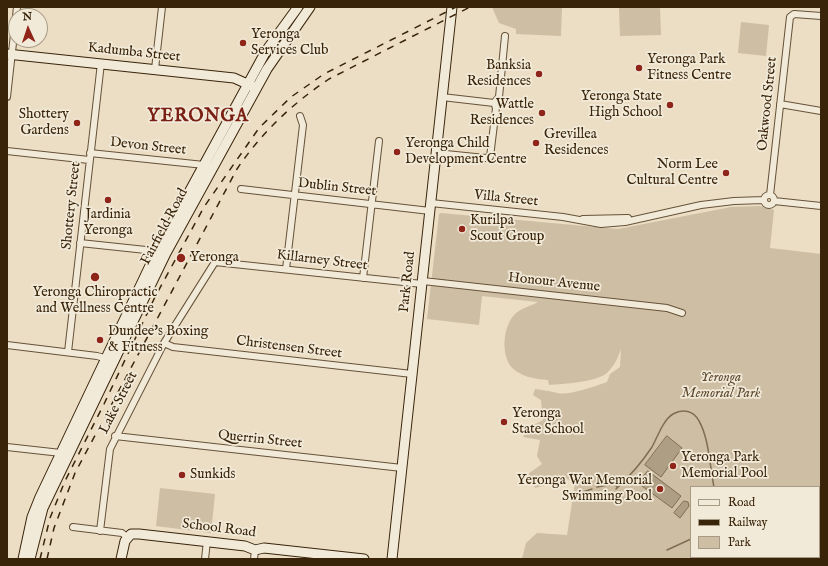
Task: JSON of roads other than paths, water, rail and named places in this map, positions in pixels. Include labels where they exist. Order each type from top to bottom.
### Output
[{"type":"main road","name":"Fairfield Road","points":[[23,559],[32,517],[61,453],[253,86],[266,51],[298,7]]},
{"type":"main road","name":"Fairfield Road","points":[[30,559],[43,508],[156,253],[204,166],[253,86],[310,7]]},
{"type":"main road","name":"Park Road","points":[[392,559],[452,7]]},
{"type":"main road","name":"Kadumba Street","points":[[9,54],[234,78],[253,86]]},
{"type":"main road","name":"School Road","points":[[127,538],[131,534],[139,534],[245,546],[254,554],[264,548],[364,559]]},
{"type":"main road","points":[[121,559],[123,546],[127,538]]},
{"type":"street","points":[[7,97],[9,54],[17,7]]},
{"type":"street","points":[[155,69],[162,7]]},
{"type":"street","name":"Oakwood Street","points":[[770,195],[791,15],[821,16]]},
{"type":"street","points":[[494,103],[499,96],[505,36]]},
{"type":"street","name":"Shottery Street","points":[[68,352],[101,63]]},
{"type":"street","points":[[442,97],[494,103]]},
{"type":"street","points":[[436,153],[485,158],[490,157],[496,108],[494,103]]},
{"type":"street","points":[[780,104],[821,111]]},
{"type":"street","points":[[286,269],[303,125],[300,116]]},
{"type":"street","points":[[363,278],[379,141]]},
{"type":"street","points":[[7,151],[89,160]]},
{"type":"street","name":"Devon Street","points":[[90,153],[204,166]]},
{"type":"street","name":"Dublin Street","points":[[241,189],[372,204],[430,207]]},
{"type":"street","points":[[774,201],[774,198],[770,195],[766,196],[764,200],[766,205],[770,205],[774,201],[821,206]]},
{"type":"street","name":"Villa Street","points":[[430,207],[580,220],[637,218],[725,202],[764,200]]},
{"type":"street","points":[[80,242],[146,250],[156,253]]},
{"type":"street","name":"Killarney Street","points":[[220,261],[363,278],[423,283]]},
{"type":"street","name":"Lake Street","points":[[100,530],[110,449],[164,343],[212,265],[215,262],[220,261]]},
{"type":"street","name":"Honour Avenue","points":[[423,283],[667,308],[682,313]]},
{"type":"street","name":"Christensen Street","points":[[164,343],[173,347],[412,374]]},
{"type":"street","points":[[7,345],[68,352],[109,360]]},
{"type":"street","name":"Querrin Street","points":[[116,436],[402,468]]},
{"type":"street","points":[[7,448],[61,453]]},
{"type":"street","points":[[73,527],[122,533],[127,538]]},
{"type":"street","points":[[205,559],[207,541]]},
{"type":"waterway","points":[[616,489],[648,453],[666,420],[673,414],[681,411],[691,413],[699,421],[707,444],[714,486]]},
{"type":"waterway","points":[[608,477],[617,487]]},
{"type":"waterway","points":[[597,487],[613,484]]},
{"type":"waterway","points":[[583,492],[592,489]]},
{"type":"waterway","points":[[667,550],[690,539]]},
{"type":"railway","points":[[40,559],[50,518],[65,481],[104,404],[155,297],[204,207],[259,128],[291,97],[324,74],[456,7]]},
{"type":"railway","points":[[47,559],[54,528],[75,473],[237,169],[267,131],[278,120],[303,98],[329,79],[470,7]]},
{"type":"place","name":"Yeronga Services Club","points":[[243,43]]},
{"type":"place","name":"Yeronga Park Fitness Centre","points":[[639,68]]},
{"type":"place","name":"Banksia Residences","points":[[539,74]]},
{"type":"place","name":"Yeronga State High School","points":[[670,105]]},
{"type":"place","name":"Wattle Residences","points":[[542,113]]},
{"type":"place","name":"Shottery Gardens","points":[[77,123]]},
{"type":"place","name":"Grevillea Residences","points":[[536,143]]},
{"type":"place","name":"Yeronga Child Development Centre","points":[[397,152]]},
{"type":"place","name":"Norm Lee Cultural Centre","points":[[726,173]]},
{"type":"place","name":"Jardinia Yeronga","points":[[108,200]]},
{"type":"place","name":"Kurilpa Scout Group","points":[[462,229]]},
{"type":"place","name":"Yeronga","points":[[181,258]]},
{"type":"place","name":"Yeronga Chiropractic and Wellness Centre","points":[[95,277]]},
{"type":"place","name":"Dundee's Boxing & Fitness","points":[[100,340]]},
{"type":"place","name":"Yeronga State School","points":[[504,422]]},
{"type":"place","name":"Yeronga Park Memorial Pool","points":[[673,466]]},
{"type":"place","name":"Sunkids","points":[[182,475]]},
{"type":"place","name":"Yeronga War Memorial Swimming Pool","points":[[660,489]]},
{"type":"district","name":"YERONGA","points":[[198,117]]},
{"type":"park label","name":"Yeronga Memorial Park","points":[[721,386]]}]
